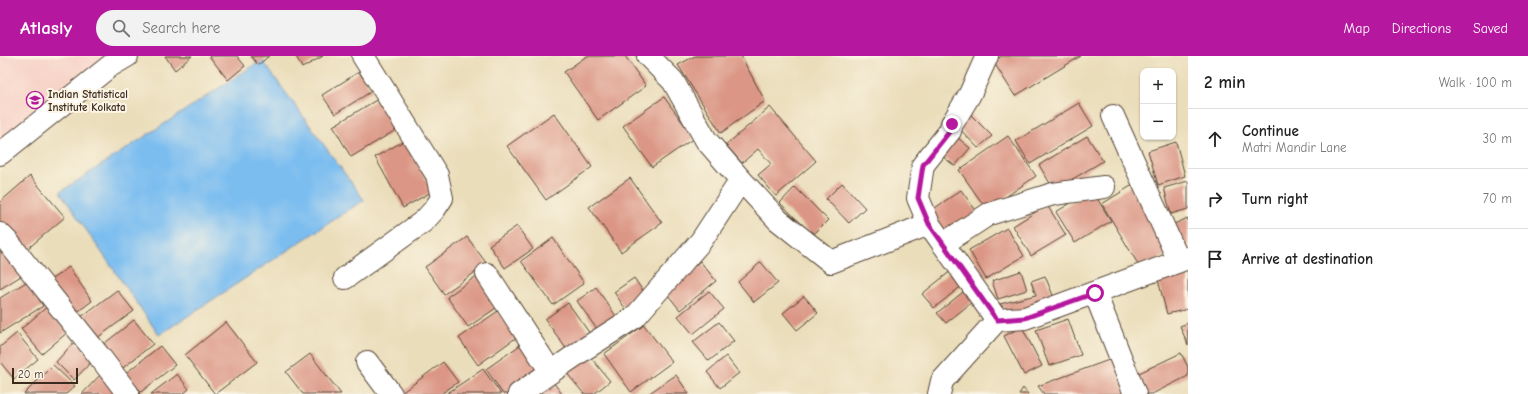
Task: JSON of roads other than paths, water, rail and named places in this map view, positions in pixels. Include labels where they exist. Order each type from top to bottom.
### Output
[{"type":"street","points":[[0,154],[110,66],[127,56]]},
{"type":"street","points":[[345,278],[424,221],[442,198],[437,174],[364,56]]},
{"type":"street","points":[[987,56],[970,94],[952,124],[950,131],[923,165],[918,198],[929,224],[997,320]]},
{"type":"street","points":[[653,57],[673,81],[706,140],[778,220],[831,262],[929,224]]},
{"type":"street","points":[[939,394],[942,381],[997,320],[1025,318],[1184,259],[1112,116]]},
{"type":"street","points":[[519,394],[583,350],[635,317],[701,241],[741,180]]},
{"type":"street","points":[[943,244],[989,214],[1053,194],[1104,187]]},
{"type":"street","points":[[0,234],[96,351],[128,394]]},
{"type":"street","points":[[487,274],[551,372]]},
{"type":"street","points":[[1095,293],[1136,394]]},
{"type":"street","points":[[367,362],[391,394]]},
{"type":"water","points":[[262,60],[364,200],[159,335],[60,192]]},
{"type":"place","name":"Indian Statistical Institute Kolkata","points":[[35,100]]}]
